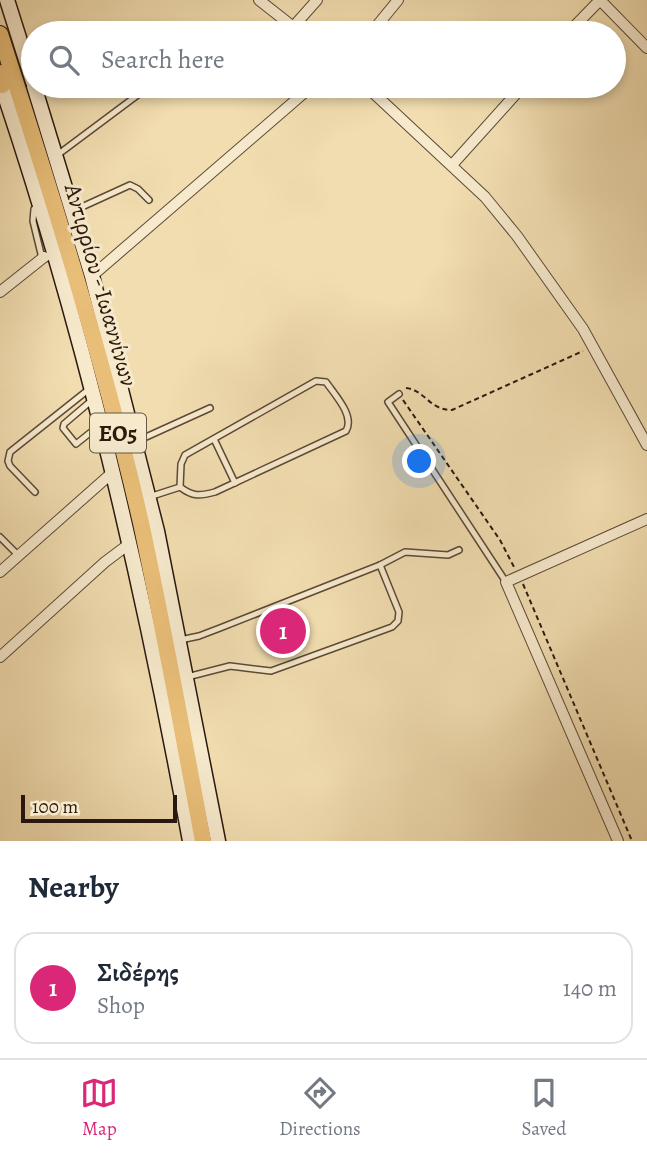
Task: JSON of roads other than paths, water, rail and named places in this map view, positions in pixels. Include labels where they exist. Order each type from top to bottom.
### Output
[{"type":"main road","name":"Αντιρρίου - Ιωαννίνων","points":[[0,34],[66,240],[129,476],[156,593],[203,841]]},
{"type":"street","points":[[8,0],[21,42]]},
{"type":"street","points":[[259,0],[286,21]]},
{"type":"street","points":[[303,21],[317,0]]},
{"type":"street","points":[[380,21],[398,0]]},
{"type":"street","points":[[580,21],[600,0],[621,21]]},
{"type":"street","points":[[626,27],[647,48]]},
{"type":"street","points":[[1,80],[40,205],[50,257],[113,472],[190,841]]},
{"type":"street","points":[[38,98],[92,276],[149,497],[180,640],[218,841]]},
{"type":"street","points":[[92,276],[298,98]]},
{"type":"street","points":[[378,98],[452,165],[500,215],[548,278],[593,346],[647,445]]},
{"type":"street","points":[[452,165],[512,98]]},
{"type":"street","points":[[0,292],[50,257]]},
{"type":"street","points":[[0,572],[113,472]]},
{"type":"street","points":[[618,841],[506,582],[647,519]]},
{"type":"street","points":[[0,657],[105,562],[129,544]]},
{"type":"lane","points":[[56,156],[134,98]]},
{"type":"lane","points":[[73,211],[130,186],[138,188],[149,200]]},
{"type":"lane","points":[[316,381],[326,382],[349,419],[346,431],[215,492],[198,496],[191,495],[180,487],[182,459],[316,381]]},
{"type":"lane","points":[[91,432],[76,444],[62,428],[92,393]]},
{"type":"lane","points":[[35,492],[10,467],[8,456],[36,431],[92,393]]},
{"type":"lane","points":[[399,394],[388,402],[506,582]]},
{"type":"lane","points":[[135,442],[210,408]]},
{"type":"lane","points":[[214,439],[235,482]]},
{"type":"lane","points":[[149,497],[180,487]]},
{"type":"lane","points":[[0,537],[18,555]]},
{"type":"lane","points":[[180,640],[199,636],[380,565],[405,552],[448,555],[459,550]]},
{"type":"lane","points":[[187,677],[230,666],[271,671],[392,627],[398,621],[399,612],[380,565]]},
{"type":"place","name":"Σιδέρης","points":[[283,631]]}]
